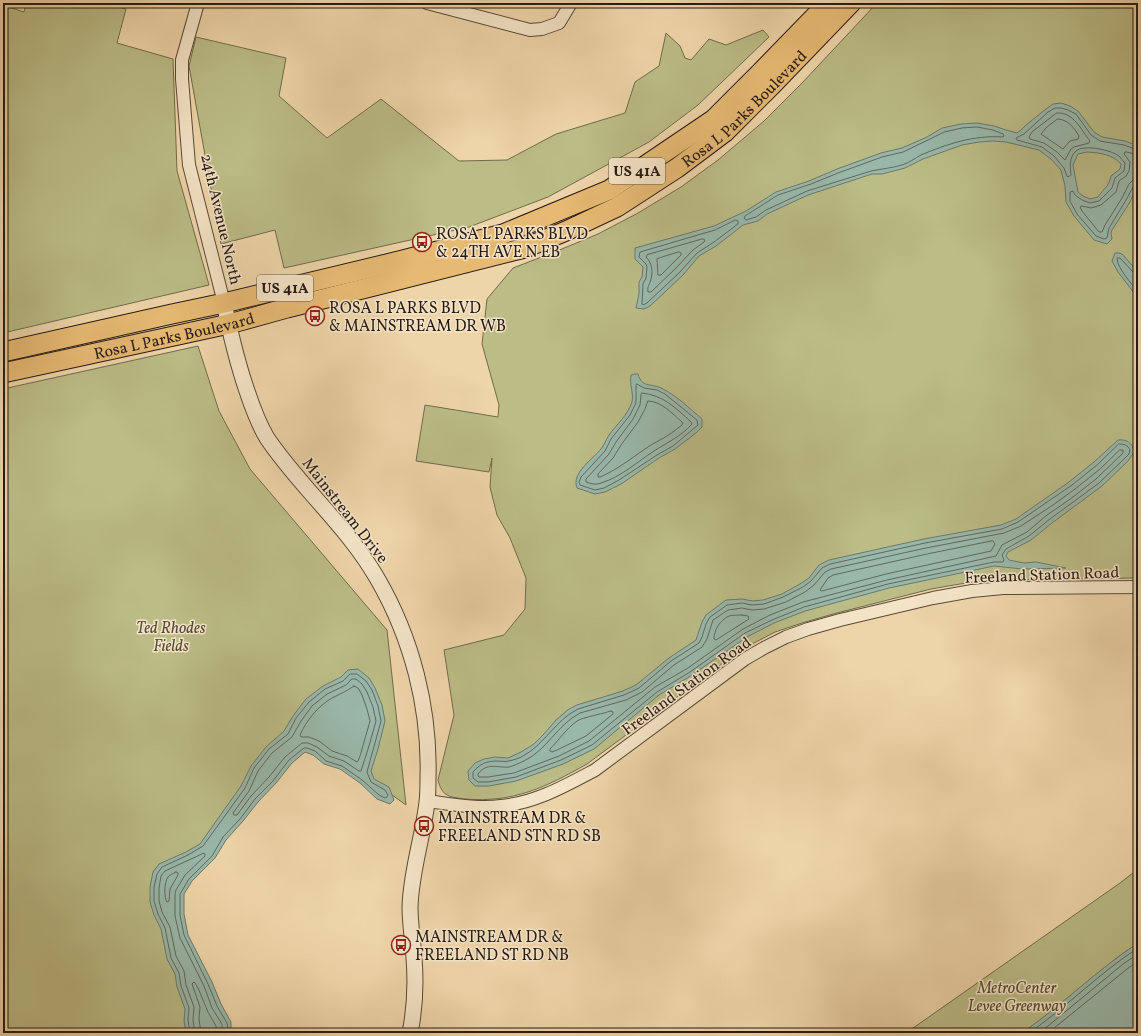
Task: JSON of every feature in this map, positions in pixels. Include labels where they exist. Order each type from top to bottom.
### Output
[{"type":"main road","name":"Rosa L Parks Boulevard","points":[[3,352],[164,315],[224,303],[399,261],[503,234],[608,190],[714,119],[760,74],[828,3]]},
{"type":"main road","name":"Rosa L Parks Boulevard","points":[[3,373],[229,324],[525,248],[566,231],[617,207],[677,168],[725,132],[851,3]]},
{"type":"street","name":"24th Avenue North","points":[[198,3],[182,60],[183,95],[189,165],[229,324]]},
{"type":"street","points":[[427,3],[530,30],[542,29],[559,23],[571,3]]},
{"type":"street","name":"Mainstream Drive","points":[[229,324],[244,382],[253,408],[266,436],[292,472],[365,560],[380,583],[400,625],[413,663],[420,690],[427,728],[429,758],[427,801],[410,908],[415,984],[410,1033]]},
{"type":"street","name":"Freeland Station Road","points":[[427,801],[463,806],[486,807],[518,803],[549,794],[594,770],[745,659],[786,637],[808,629],[933,598],[972,591],[1003,588],[1138,587]]},
{"type":"green space","points":[[26,3],[111,3],[110,5],[126,9],[117,43],[173,59],[177,171],[209,285],[3,333],[3,5],[24,12]]},
{"type":"green space","points":[[877,3],[1138,3],[1138,578],[991,580],[960,584],[931,589],[802,623],[775,632],[752,644],[727,660],[587,764],[558,780],[529,792],[514,796],[483,800],[455,798],[447,795],[442,790],[438,780],[454,715],[444,650],[504,635],[525,609],[526,578],[510,538],[497,515],[490,487],[492,458],[489,472],[416,461],[425,405],[498,417],[499,405],[482,344],[487,299],[513,268],[598,234],[638,213],[681,187],[718,160],[764,121]]},
{"type":"green space","points":[[763,30],[769,37],[698,105],[649,142],[548,197],[469,227],[284,268],[275,230],[221,244],[189,66],[196,37],[286,58],[279,96],[327,138],[381,99],[459,161],[507,160],[556,134],[625,113],[635,82],[659,66],[666,33],[680,46],[685,58],[691,60],[709,39],[726,45]]},
{"type":"green space","name":"Ted Rhodes Fields","points":[[198,346],[219,411],[250,469],[387,630],[406,805],[311,737],[176,884],[181,946],[217,1033],[3,1033],[3,389]]},
{"type":"green space","name":"MetroCenter Levee Greenway","points":[[1138,869],[1138,943],[1118,957],[1042,1019],[1022,1033],[906,1033],[1120,883]]},
{"type":"water","points":[[1061,103],[1078,111],[1094,132],[1102,137],[1125,141],[1138,146],[1138,184],[1130,202],[1112,230],[1112,239],[1107,244],[1094,240],[1074,216],[1066,202],[1065,186],[1061,170],[1051,159],[1039,150],[1006,142],[979,142],[962,145],[923,159],[905,168],[882,174],[872,174],[808,195],[767,214],[758,221],[743,225],[716,246],[699,256],[683,275],[650,306],[644,309],[636,308],[639,294],[639,282],[642,277],[643,267],[635,259],[635,248],[714,226],[746,211],[776,192],[881,153],[902,148],[927,137],[942,128],[961,124],[977,123],[994,126],[1017,133],[1053,104]],"holes":[[[1087,152],[1110,156],[1121,164],[1120,169],[1111,176],[1107,185],[1098,197],[1090,199],[1078,192],[1073,165],[1078,154]]]},
{"type":"water","points":[[1115,253],[1122,254],[1138,272],[1138,298],[1118,272],[1112,261]]},
{"type":"water","points":[[638,374],[644,383],[661,388],[672,394],[702,419],[702,427],[675,449],[621,484],[605,492],[595,494],[577,488],[576,482],[580,472],[601,449],[609,435],[625,416],[630,407],[632,402],[631,375]]},
{"type":"water","points":[[1118,440],[1124,440],[1132,446],[1134,452],[1128,461],[1102,486],[1031,540],[1008,552],[1006,556],[1009,560],[1024,563],[1036,562],[1066,568],[1022,569],[994,566],[889,588],[805,611],[774,623],[747,637],[692,675],[659,695],[594,749],[563,764],[516,781],[489,786],[475,786],[469,780],[468,771],[475,763],[484,759],[495,757],[508,758],[521,752],[534,744],[556,720],[569,709],[577,705],[623,691],[636,685],[669,658],[696,640],[706,615],[726,600],[763,600],[782,594],[809,578],[819,565],[829,560],[924,539],[1001,525],[1016,519],[1069,482]]},
{"type":"water","points":[[358,669],[369,678],[375,688],[382,705],[385,721],[371,771],[374,779],[389,787],[394,800],[390,804],[377,799],[360,783],[340,769],[324,764],[313,755],[305,752],[292,763],[226,840],[215,858],[192,881],[184,894],[184,914],[188,935],[231,1022],[231,1033],[186,1033],[184,1021],[185,1009],[177,987],[175,974],[167,959],[161,929],[154,915],[150,902],[150,887],[153,872],[159,864],[200,844],[241,786],[251,766],[266,747],[284,731],[306,699],[323,686],[341,677],[348,670]]},
{"type":"water","points":[[1138,943],[1138,1033],[1022,1033],[1123,953]]},
{"type":"place","name":"ROSA L PARKS BLVD & 24TH AVE N EB","points":[[422,242]]},
{"type":"place","name":"ROSA L PARKS BLVD & MAINSTREAM DR WB","points":[[315,316]]},
{"type":"place","name":"MAINSTREAM DR & FREELAND STN RD SB","points":[[424,826]]},
{"type":"place","name":"MAINSTREAM DR & FREELAND ST RD NB","points":[[401,945]]}]
